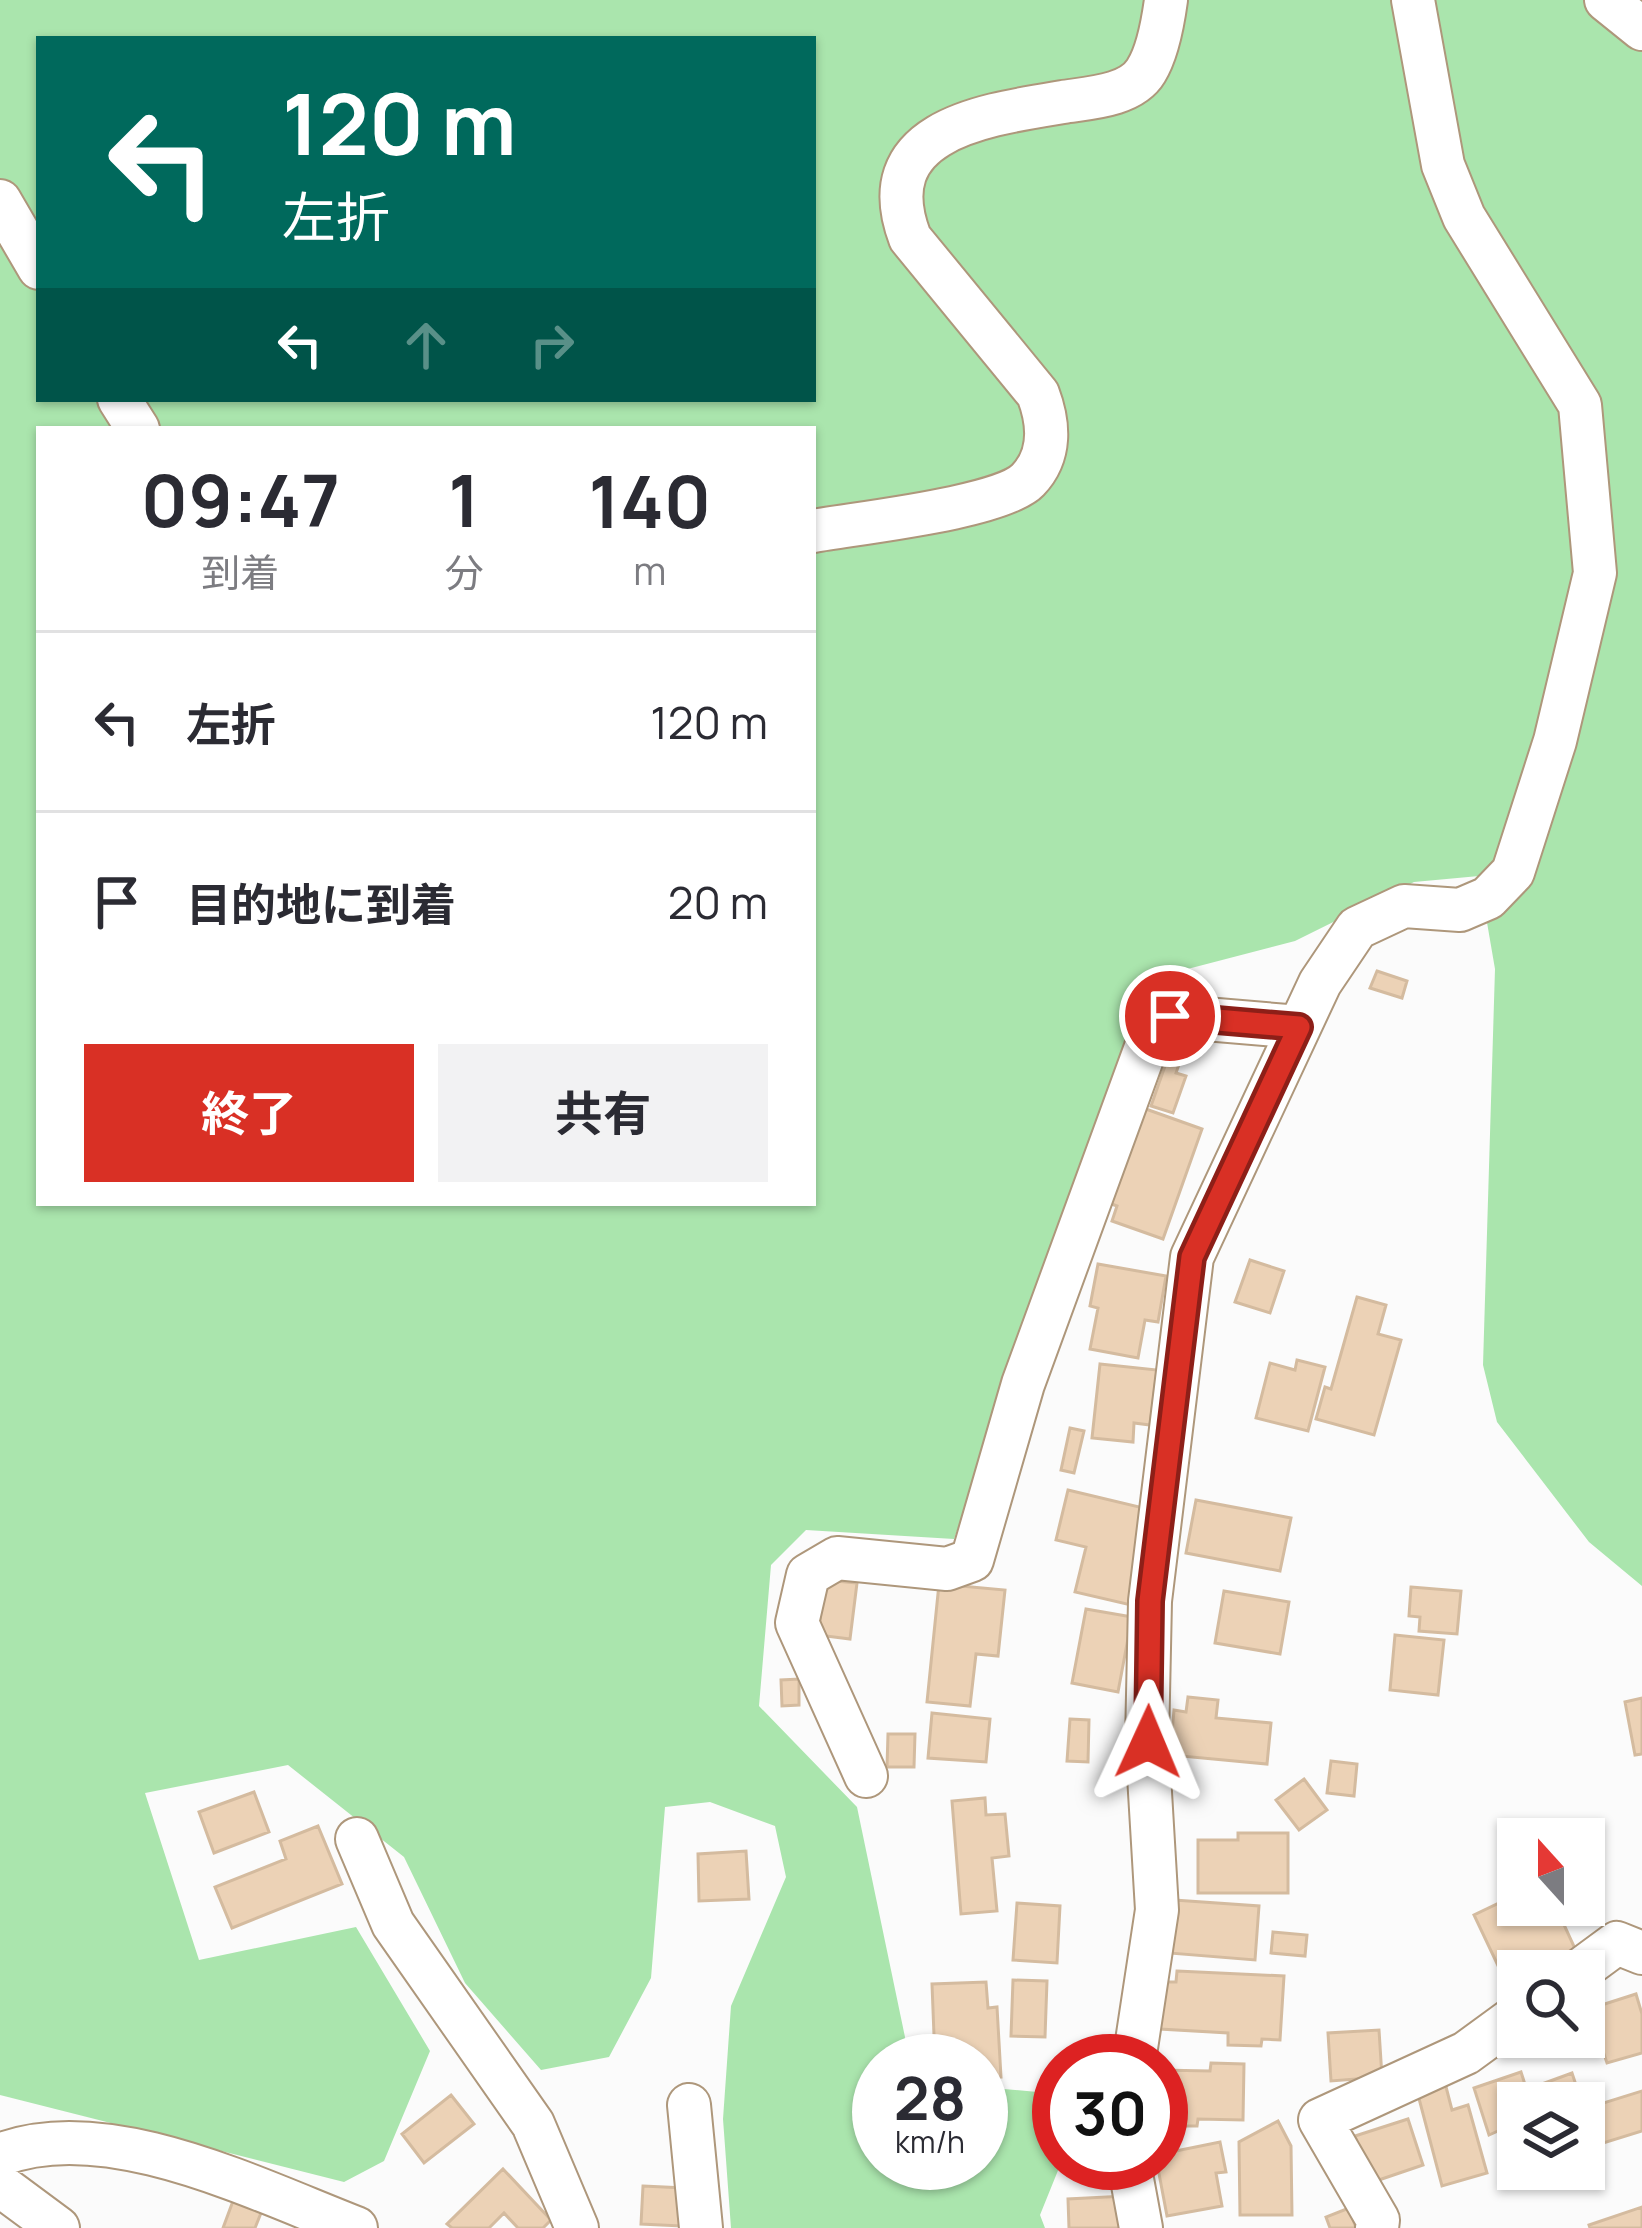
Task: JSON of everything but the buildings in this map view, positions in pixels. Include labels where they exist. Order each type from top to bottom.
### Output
[{"type":"street","points":[[816,530],[981,502],[1027,482],[1046,449],[1047,419],[1038,394],[910,238],[899,208],[900,180],[916,153],[951,127],[1115,93],[1146,74],[1166,0]]},
{"type":"street","points":[[1138,2034],[1157,1910],[1148,1742],[1150,1601],[1192,1257],[1320,983],[1357,928],[1404,906],[1460,910],[1487,898],[1513,872],[1555,741],[1594,573],[1580,405],[1463,217],[1442,165],[1413,0]]},
{"type":"street","points":[[1606,0],[1642,29]]},
{"type":"street","points":[[0,201],[36,263]]},
{"type":"street","points":[[866,1776],[796,1623],[808,1575],[837,1558],[947,1569],[972,1560],[1023,1384],[1152,1031],[1170,1016],[1299,1027]]},
{"type":"street","points":[[357,1839],[393,1924],[533,2124],[577,2228]]},
{"type":"street","points":[[1605,1952],[1618,1943],[1642,1953]]},
{"type":"street","points":[[1377,2228],[1378,2220],[1320,2120],[1466,2053],[1497,2030]]},
{"type":"street","points":[[689,2105],[701,2228]]},
{"type":"street","points":[[0,2155],[26,2145],[113,2145],[223,2177],[356,2228]]},
{"type":"street","points":[[0,2185],[58,2228]]},
{"type":"street","points":[[1134,2190],[1142,2228]]},
{"type":"green space","points":[[0,0],[1642,0],[1642,1586],[1589,1542],[1497,1422],[1483,1365],[1495,969],[1479,876],[1414,882],[1295,941],[1176,972],[1145,1004],[954,1539],[806,1530],[771,1565],[759,1706],[857,1807],[904,2034],[852,2034],[852,2190],[1008,2190],[1008,2089],[1032,2092],[1032,2190],[1050,2190],[1040,2215],[1045,2228],[731,2228],[723,2119],[731,2006],[786,1877],[775,1826],[710,1802],[665,1807],[651,1978],[609,2057],[541,2070],[465,1983],[404,1857],[288,1765],[145,1793],[199,1960],[356,1927],[430,2051],[384,2161],[344,2182],[0,2095]]},
{"type":"route","points":[[1148,1742],[1150,1601],[1192,1257],[1299,1027],[1170,1016]]}]
